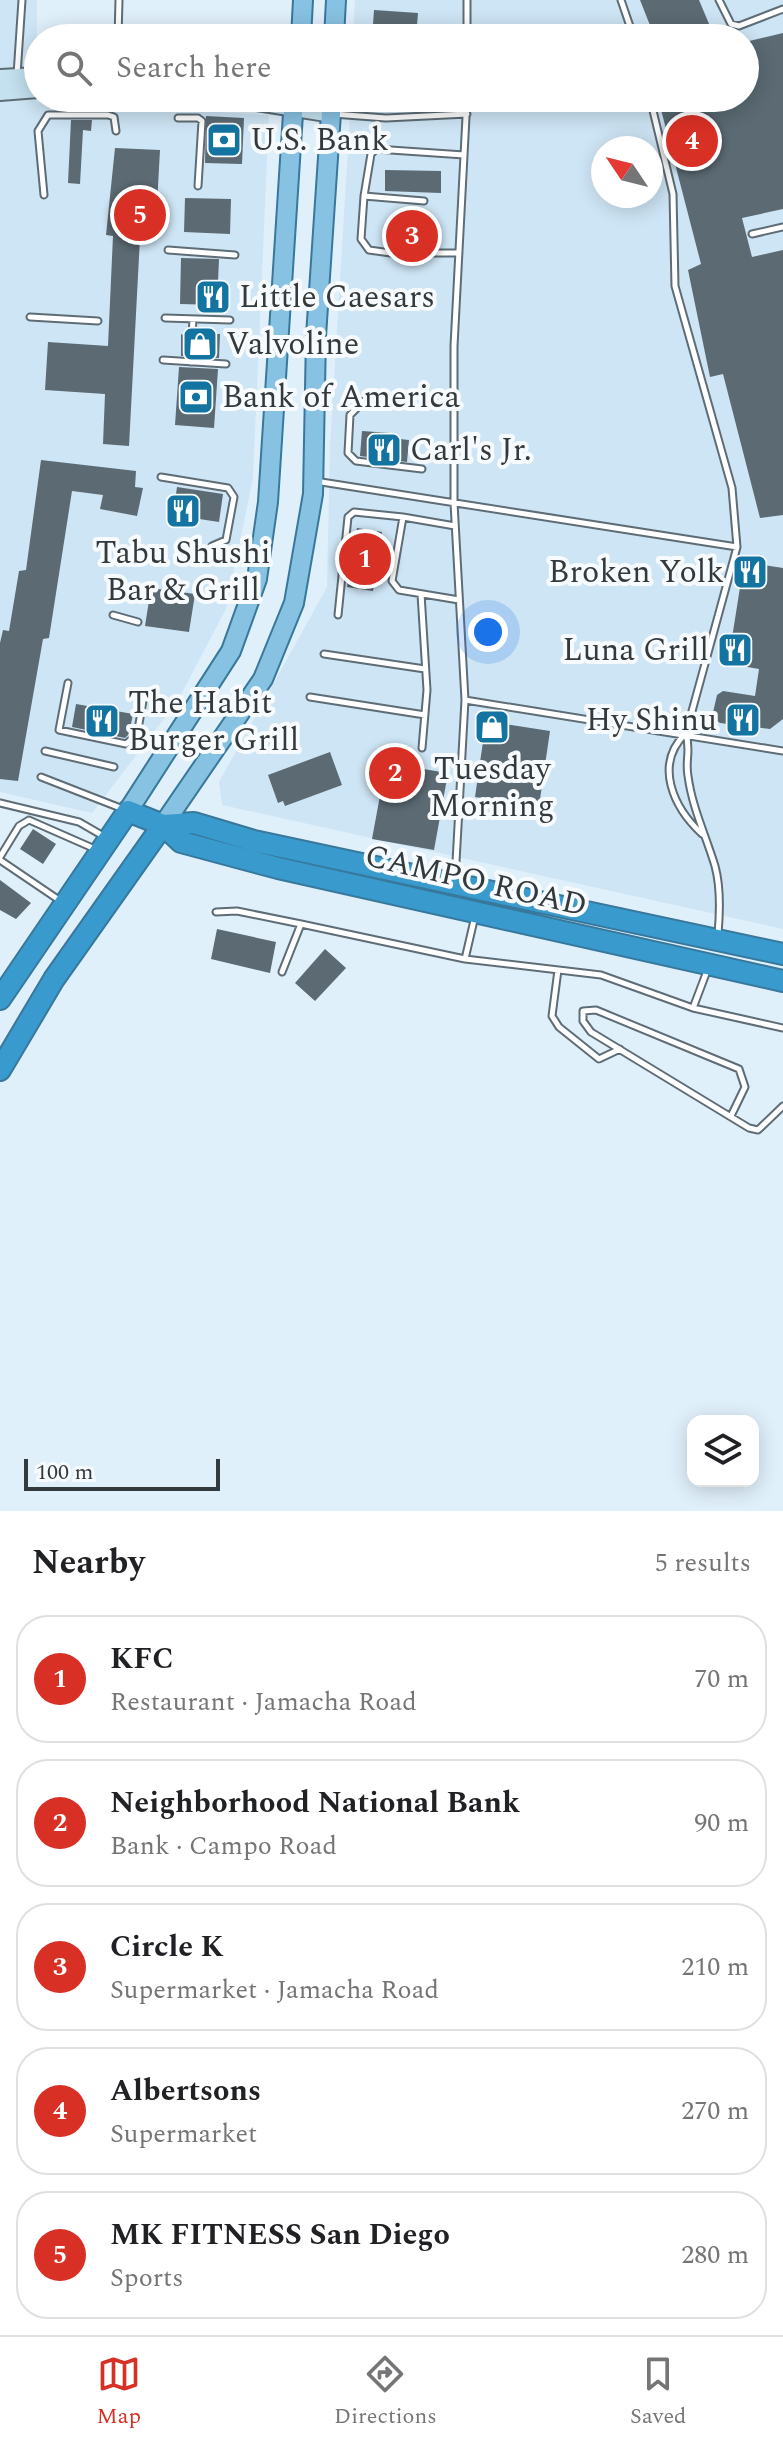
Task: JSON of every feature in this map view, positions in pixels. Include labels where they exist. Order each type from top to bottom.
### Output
[{"type":"highway","name":"CAMPO ROAD","points":[[128,811],[163,825],[181,842],[194,846],[783,981]]},
{"type":"highway","points":[[1,995],[128,811]]},
{"type":"highway","name":"CAMPO ROAD","points":[[163,825],[194,823],[254,841],[783,954]]},
{"type":"highway","points":[[0,1070],[54,979],[163,825]]},
{"type":"main road","points":[[302,24],[303,0]]},
{"type":"main road","points":[[335,24],[336,0]]},
{"type":"main road","points":[[128,811],[231,651],[257,579],[268,502],[293,112]]},
{"type":"main road","points":[[163,825],[263,679],[294,603],[313,481],[316,336],[332,112]]},
{"type":"lane","points":[[8,83],[22,0]]},
{"type":"lane","points":[[118,24],[119,0]]},
{"type":"lane","points":[[467,0],[467,24]]},
{"type":"lane","points":[[621,0],[629,24]]},
{"type":"lane","points":[[719,0],[731,24]]},
{"type":"lane","points":[[744,24],[783,9]]},
{"type":"lane","points":[[359,112],[386,118],[447,112]]},
{"type":"lane","points":[[455,883],[465,700],[454,503],[454,346],[467,112]]},
{"type":"lane","points":[[653,112],[673,194],[675,286],[732,488],[737,547],[686,733],[674,745],[669,777],[682,815],[702,834]]},
{"type":"lane","points":[[44,195],[38,131],[48,115],[108,115],[114,117],[116,131]]},
{"type":"lane","points":[[178,118],[198,118],[202,121],[198,186]]},
{"type":"lane","points":[[398,254],[369,250],[361,239],[367,160],[376,149],[464,155]]},
{"type":"lane","points":[[364,196],[424,201]]},
{"type":"lane","points":[[752,234],[783,227]]},
{"type":"lane","points":[[168,250],[235,255]]},
{"type":"lane","points":[[429,253],[459,253]]},
{"type":"lane","points":[[30,317],[98,321]]},
{"type":"lane","points":[[165,318],[230,320]]},
{"type":"lane","points":[[192,335],[193,319]]},
{"type":"lane","points":[[190,362],[191,353]]},
{"type":"lane","points":[[163,360],[226,364]]},
{"type":"lane","points":[[365,400],[350,415],[348,453],[356,461],[422,469]]},
{"type":"lane","points":[[161,477],[228,488],[234,497],[226,540],[212,546]]},
{"type":"lane","points":[[313,481],[737,547]]},
{"type":"lane","points":[[338,615],[348,517],[354,512],[455,526]]},
{"type":"lane","points":[[403,517],[392,581],[399,590],[459,600]]},
{"type":"lane","points":[[421,594],[425,669],[422,748]]},
{"type":"lane","points":[[113,615],[138,622]]},
{"type":"lane","points":[[324,654],[425,669]]},
{"type":"lane","points":[[68,683],[59,730],[126,744],[137,735],[144,695]]},
{"type":"lane","points":[[310,697],[425,715]]},
{"type":"lane","points":[[465,700],[686,733],[783,751]]},
{"type":"lane","points":[[686,733],[691,750],[687,773],[702,834],[715,867],[719,892],[717,940],[693,1008]]},
{"type":"lane","points":[[45,751],[114,767]]},
{"type":"lane","points":[[41,777],[128,811]]},
{"type":"lane","points":[[0,803],[79,822],[104,845]]},
{"type":"lane","points":[[65,903],[0,858],[19,826],[29,820],[104,845]]},
{"type":"lane","points":[[216,912],[237,911],[465,959],[601,975],[693,1008],[783,1028]]},
{"type":"lane","points":[[465,959],[477,911]]},
{"type":"lane","points":[[282,972],[301,924]]},
{"type":"lane","points":[[558,970],[552,1016],[559,1027],[599,1059],[620,1049]]},
{"type":"lane","points":[[731,1116],[745,1087],[739,1069],[596,1010],[583,1011],[583,1021],[591,1032],[731,1116],[758,1130],[783,1106]]},
{"type":"shaded area","points":[[0,0],[37,0],[37,24],[24,24],[24,112],[269,115],[253,478],[226,609],[177,702],[92,813],[0,792]]},
{"type":"shaded area","points":[[355,0],[783,0],[783,929],[222,805],[219,782],[327,587],[330,446],[350,112],[759,112],[759,24],[354,24]]},
{"type":"building","points":[[640,0],[699,0],[709,24],[649,24]]},
{"type":"building","points":[[374,10],[418,13],[417,24],[373,24]]},
{"type":"building","points":[[783,33],[783,209],[742,218],[752,257],[783,250],[783,515],[760,518],[723,374],[710,377],[688,270],[701,264],[662,112],[759,112],[759,39]]},
{"type":"building","name":"U.S. Bank","points":[[206,116],[244,118],[242,164],[205,163]]},
{"type":"building","points":[[71,120],[92,120],[91,131],[83,130],[80,184],[68,183]]},
{"type":"building","points":[[115,148],[160,150],[156,223],[140,238],[129,446],[103,444],[105,394],[45,390],[48,342],[108,346],[113,236],[106,235]]},
{"type":"building","points":[[385,170],[441,171],[441,193],[385,191]]},
{"type":"building","points":[[185,198],[231,199],[230,234],[184,232]]},
{"type":"building","points":[[394,221],[431,223],[430,248],[424,252],[429,261],[400,259],[403,251],[392,248]]},
{"type":"building","points":[[181,258],[219,259],[217,305],[180,304]]},
{"type":"building","name":"Valvoline","points":[[181,334],[192,340],[198,334],[220,334],[219,358],[196,357],[196,350],[191,348],[185,356],[181,356]]},
{"type":"building","name":"Bank of America","points":[[179,367],[218,369],[214,428],[175,425]]},
{"type":"building","name":"Carl's Jr.","points":[[362,431],[390,433],[390,438],[409,440],[407,462],[360,456]]},
{"type":"building","points":[[41,460],[136,471],[135,487],[143,488],[137,516],[100,509],[103,495],[72,491],[49,638],[43,639],[18,781],[0,779],[0,643],[3,630],[9,631],[19,571],[26,570]]},
{"type":"building","points":[[177,487],[223,494],[219,522],[173,515]]},
{"type":"building","points":[[357,528],[382,532],[373,591],[347,587]]},
{"type":"building","points":[[744,562],[783,568],[783,719],[770,729],[720,723],[712,717],[717,695],[723,691],[755,696],[759,669],[736,665],[729,657]]},
{"type":"building","points":[[151,588],[195,594],[189,632],[145,626]]},
{"type":"building","name":"The Habit Burger Grill","points":[[76,704],[133,714],[129,734],[125,738],[72,727]]},
{"type":"building","points":[[486,721],[550,731],[539,806],[475,797]]},
{"type":"building","points":[[330,752],[342,785],[285,806],[283,801],[278,803],[268,775]]},
{"type":"building","points":[[386,763],[448,773],[434,850],[372,839]]},
{"type":"building","points":[[33,829],[56,844],[43,864],[20,849]]},
{"type":"building","points":[[0,880],[31,903],[16,919],[0,910]]},
{"type":"building","points":[[217,929],[276,942],[270,973],[211,959]]},
{"type":"building","points":[[325,949],[346,968],[315,1001],[295,983]]},
{"type":"place","name":"U.S. Bank","points":[[224,140]]},
{"type":"place","name":"Albertsons","points":[[692,141]]},
{"type":"place","name":"MK FITNESS San Diego","points":[[140,215]]},
{"type":"place","name":"Circle K","points":[[412,236]]},
{"type":"place","name":"Little Caesars","points":[[213,297]]},
{"type":"place","name":"Valvoline","points":[[200,344]]},
{"type":"place","name":"Bank of America","points":[[196,397]]},
{"type":"place","name":"Carl's Jr.","points":[[384,450]]},
{"type":"place","name":"Tabu Shushi Bar & Grill","points":[[183,511]]},
{"type":"place","name":"KFC","points":[[365,559]]},
{"type":"place","name":"Broken Yolk","points":[[750,572]]},
{"type":"place","name":"Luna Grill","points":[[735,650]]},
{"type":"place","name":"Hy Shinu","points":[[743,720]]},
{"type":"place","name":"The Habit Burger Grill","points":[[102,721]]},
{"type":"place","name":"Tuesday Morning","points":[[492,727]]},
{"type":"place","name":"Neighborhood National Bank","points":[[395,773]]}]
